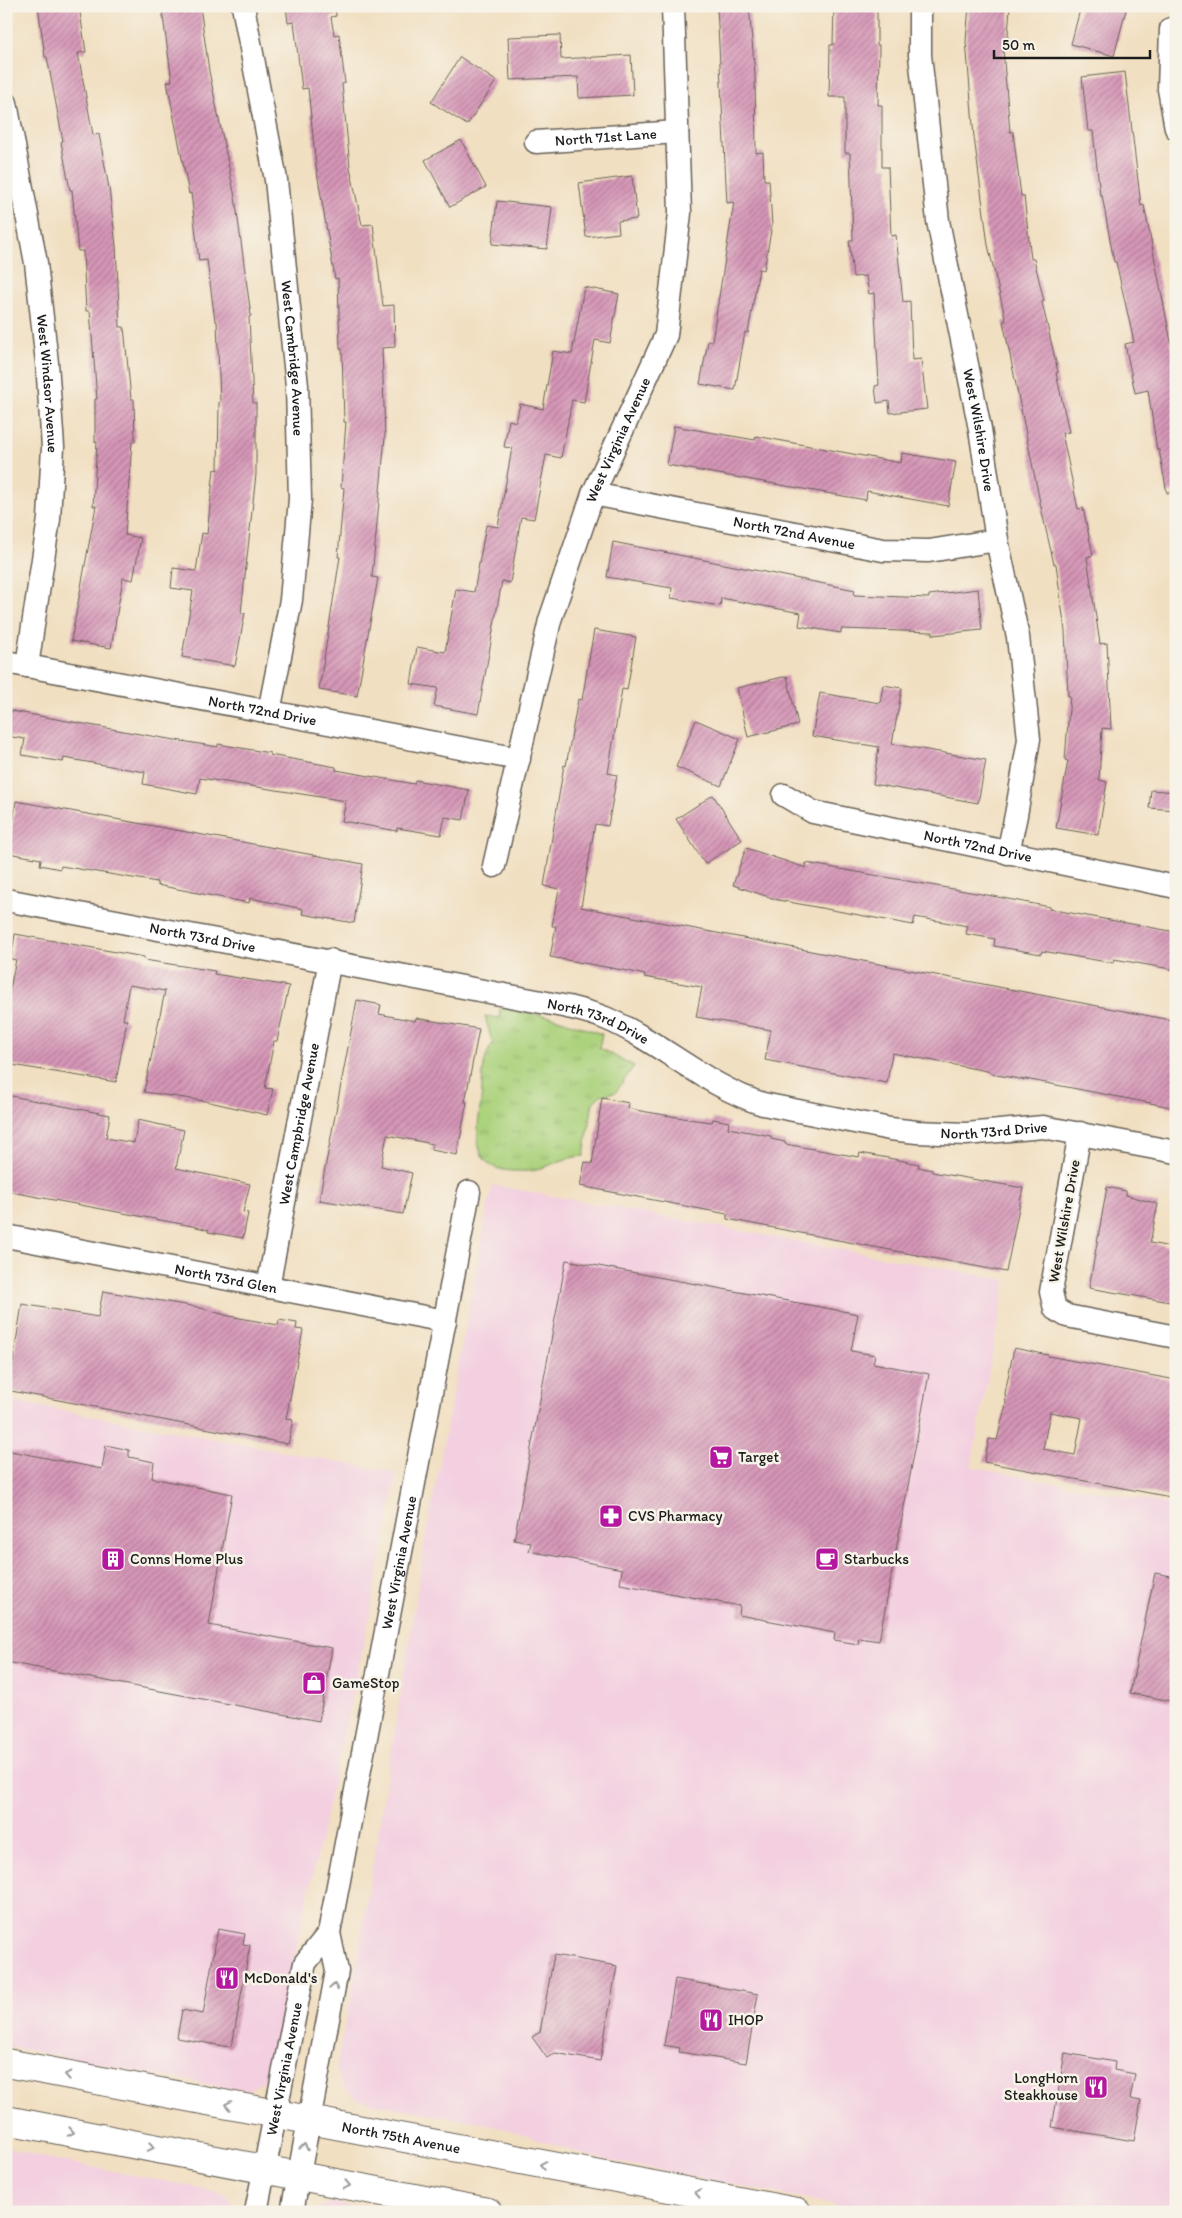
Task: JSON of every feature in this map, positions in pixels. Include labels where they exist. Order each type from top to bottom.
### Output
[{"type":"main road","name":"North 75th Avenue","points":[[6,2063],[797,2212]]},
{"type":"main road","points":[[6,2120],[488,2212]]},
{"type":"street","name":"West Cambridge Avenue","points":[[243,6],[276,180],[297,386],[299,508],[290,600],[269,712]]},
{"type":"street","name":"West Virginia Avenue","points":[[494,866],[550,620],[593,494],[666,335],[680,213],[672,6]]},
{"type":"street","name":"West Wilshire Drive","points":[[920,6],[920,56],[938,221],[980,429],[998,540],[1018,637],[1028,739],[1008,853]]},
{"type":"street","points":[[1174,29],[1169,89],[1176,128]]},
{"type":"street","name":"West Windsor Avenue","points":[[6,103],[36,263],[48,363],[53,447],[50,519],[17,664]]},
{"type":"street","name":"North 71st Lane","points":[[536,142],[677,132]]},
{"type":"street","name":"North 72nd Avenue","points":[[593,494],[882,550],[930,551],[998,540]]},
{"type":"street","name":"North 72nd Drive","points":[[17,664],[518,759]]},
{"type":"street","name":"North 72nd Drive","points":[[784,795],[813,812],[1176,886]]},
{"type":"street","name":"North 73rd Drive","points":[[6,900],[330,960],[568,1007],[604,1018],[653,1044],[721,1086],[744,1098],[763,1104],[890,1129],[966,1134],[1043,1127],[1176,1152]]},
{"type":"street","name":"West Campbridge Avenue","points":[[268,1287],[330,960]]},
{"type":"street","name":"West Wilshire Drive","points":[[1080,1133],[1050,1292],[1055,1309],[1067,1316],[1176,1337]]},
{"type":"street","name":"West Virginia Avenue","points":[[292,2212],[336,1971],[329,1933],[469,1192]]},
{"type":"street","name":"North 73rd Glen","points":[[6,1236],[445,1321]]},
{"type":"street","name":"West Virginia Avenue","points":[[256,2212],[305,1964],[329,1933]]},
{"type":"shaded area","points":[[492,1185],[1006,1280],[971,1467],[1176,1506],[1176,2212],[874,2212],[591,2157],[498,2126],[369,2103],[356,2099],[345,2089],[336,2068],[351,1998],[425,1542]]},
{"type":"shaded area","points":[[6,1400],[397,1473],[370,1615],[271,2064],[264,2081],[248,2090],[238,2090],[6,2046]]},
{"type":"shaded area","points":[[6,2147],[36,2156],[214,2191],[227,2196],[236,2206],[238,2212],[6,2212]]},
{"type":"shaded area","points":[[328,2203],[337,2203],[369,2212],[316,2212]]},
{"type":"green space","points":[[500,1008],[552,1017],[602,1034],[599,1048],[634,1066],[616,1092],[601,1095],[593,1102],[584,1156],[567,1159],[534,1171],[500,1169],[490,1165],[484,1159],[478,1141],[478,1131],[484,1065],[489,1049],[494,1042],[491,1038],[485,1016],[499,1018]]},
{"type":"building","points":[[38,6],[79,6],[86,52],[78,53],[93,135],[99,134],[109,188],[116,246],[120,327],[124,327],[131,399],[134,399],[135,442],[132,442],[125,535],[141,538],[133,580],[123,578],[111,648],[71,641],[96,506],[93,506],[97,442],[95,442],[95,399],[97,399],[90,311],[86,311],[83,251],[78,251],[72,190],[70,190],[47,57],[45,57]]},
{"type":"building","points":[[185,6],[200,6],[209,71],[235,197],[251,316],[249,317],[253,403],[256,403],[256,474],[241,613],[245,613],[235,666],[182,657],[193,591],[171,588],[173,568],[196,571],[202,533],[207,534],[214,469],[218,470],[220,402],[217,321],[215,321],[207,260],[199,261],[191,193],[189,194],[167,82],[172,81],[162,10]]},
{"type":"building","points":[[286,6],[335,6],[336,16],[331,17],[334,35],[339,34],[345,83],[342,84],[350,167],[362,225],[373,224],[383,306],[394,305],[395,347],[382,348],[385,437],[372,577],[378,578],[357,696],[319,690],[340,557],[338,557],[344,488],[341,487],[346,422],[344,422],[338,278],[335,279],[316,166],[308,88],[302,89],[294,22],[288,23]]},
{"type":"building","points":[[717,6],[749,6],[755,75],[756,153],[763,152],[764,180],[769,180],[772,225],[764,270],[759,269],[748,333],[745,332],[735,390],[700,384],[708,341],[712,341],[734,202],[727,203]]},
{"type":"building","points":[[834,6],[877,6],[877,45],[879,45],[878,105],[882,105],[882,167],[888,167],[891,236],[896,235],[903,302],[910,301],[912,360],[921,359],[927,409],[890,413],[889,401],[877,403],[875,386],[879,385],[874,293],[869,294],[866,276],[853,277],[849,240],[853,240],[850,153],[845,153],[845,97],[829,97],[830,45],[833,45]]},
{"type":"building","points":[[969,6],[1010,6],[1007,50],[1003,50],[1010,132],[1013,132],[1021,196],[1024,196],[1031,259],[1034,259],[1044,301],[1042,302],[1069,432],[1062,433],[1078,509],[1083,508],[1093,555],[1087,557],[1100,644],[1107,643],[1111,729],[1102,728],[1099,780],[1107,782],[1098,835],[1056,828],[1068,761],[1065,760],[1070,696],[1068,696],[1065,631],[1056,564],[1054,564],[1043,517],[1003,321],[1006,321],[988,245],[974,137],[966,41]]},
{"type":"building","points":[[1081,6],[1127,6],[1114,56],[1071,44]]},
{"type":"building","points":[[560,35],[561,59],[631,55],[633,95],[579,98],[578,77],[510,80],[508,37]]},
{"type":"building","points":[[460,57],[496,81],[467,125],[431,102]]},
{"type":"building","points":[[1125,72],[1141,206],[1144,205],[1176,367],[1176,492],[1167,493],[1159,450],[1157,450],[1148,390],[1135,393],[1125,344],[1134,342],[1116,262],[1114,262],[1102,195],[1100,195],[1093,131],[1088,131],[1082,77]]},
{"type":"building","points":[[461,140],[486,187],[450,207],[425,160]]},
{"type":"building","points":[[632,176],[637,219],[618,221],[619,233],[586,237],[579,183]]},
{"type":"building","points":[[497,201],[552,207],[547,249],[492,244]]},
{"type":"building","points":[[584,287],[619,294],[610,343],[595,340],[584,402],[572,400],[561,458],[546,455],[534,519],[521,517],[510,583],[502,581],[478,714],[434,706],[438,688],[411,684],[417,647],[445,652],[456,589],[474,592],[486,525],[498,527],[512,448],[504,447],[509,420],[516,422],[520,404],[543,409],[553,351],[572,354]]},
{"type":"building","points":[[674,426],[755,440],[756,436],[901,463],[902,453],[956,462],[948,506],[867,491],[866,500],[667,465]]},
{"type":"building","points":[[613,542],[855,590],[854,595],[929,598],[929,595],[978,589],[982,630],[933,635],[933,632],[841,629],[841,633],[799,626],[801,613],[721,598],[720,606],[671,598],[672,588],[607,577]]},
{"type":"building","points":[[594,630],[636,637],[627,690],[622,689],[608,773],[617,775],[608,826],[595,824],[581,907],[1176,1021],[1176,1108],[991,1074],[992,1072],[892,1053],[887,1083],[765,1060],[771,1030],[696,1017],[702,987],[550,957],[556,926],[552,926],[559,889],[544,886],[564,765],[566,766],[578,699],[582,700]]},
{"type":"building","points":[[787,676],[798,725],[748,737],[737,688]]},
{"type":"building","points":[[883,685],[902,688],[892,744],[986,760],[978,803],[873,784],[879,747],[812,736],[820,693],[880,703]]},
{"type":"building","points":[[6,710],[218,747],[218,744],[270,753],[270,755],[336,767],[336,770],[414,784],[415,780],[469,790],[463,820],[445,817],[441,835],[397,828],[397,831],[342,821],[346,801],[200,778],[197,794],[143,784],[145,772],[64,758],[63,762],[22,755],[25,739],[6,736]]},
{"type":"building","points":[[696,720],[740,739],[721,786],[676,767]]},
{"type":"building","points":[[1151,790],[1176,792],[1176,810],[1149,808]]},
{"type":"building","points":[[713,795],[742,840],[705,864],[676,819]]},
{"type":"building","points":[[16,801],[363,864],[354,923],[302,914],[303,909],[250,898],[249,903],[157,885],[157,882],[61,866],[60,869],[40,865],[41,859],[8,853]]},
{"type":"building","points":[[746,848],[806,868],[806,863],[987,895],[1050,907],[1049,909],[1176,932],[1176,970],[1114,959],[1113,963],[1042,951],[1041,954],[994,946],[995,939],[966,934],[968,926],[915,917],[913,925],[778,900],[733,885]]},
{"type":"building","points":[[15,934],[144,957],[144,960],[215,971],[214,974],[289,986],[277,1041],[274,1041],[265,1088],[273,1089],[267,1115],[205,1101],[144,1092],[165,991],[129,985],[123,1020],[127,1020],[116,1082],[6,1064],[6,997],[8,998],[16,960],[11,959]]},
{"type":"building","points":[[357,1000],[381,1005],[379,1014],[415,1021],[416,1018],[479,1029],[457,1155],[431,1150],[433,1144],[387,1135],[381,1166],[412,1173],[403,1214],[319,1200]]},
{"type":"building","points":[[6,1095],[110,1115],[106,1138],[134,1143],[138,1120],[184,1130],[176,1168],[250,1184],[243,1212],[248,1213],[243,1238],[208,1232],[209,1230],[192,1226],[6,1191]]},
{"type":"building","points":[[602,1098],[629,1103],[628,1108],[641,1111],[695,1120],[712,1122],[713,1119],[729,1122],[728,1128],[771,1136],[771,1139],[785,1142],[785,1144],[859,1157],[860,1153],[899,1160],[919,1164],[918,1167],[932,1170],[932,1172],[1023,1188],[1006,1272],[727,1219],[727,1214],[580,1186],[585,1162],[592,1164]]},
{"type":"building","points":[[1107,1187],[1126,1191],[1126,1195],[1158,1204],[1150,1243],[1176,1248],[1176,1303],[1089,1288]]},
{"type":"building","name":"Target","points":[[566,1260],[858,1314],[851,1351],[875,1355],[873,1363],[929,1374],[879,1641],[859,1638],[858,1644],[834,1640],[835,1633],[739,1615],[740,1606],[620,1584],[622,1569],[529,1551],[531,1543],[514,1540]]},
{"type":"building","points":[[103,1291],[197,1307],[229,1316],[278,1325],[279,1320],[297,1323],[296,1329],[303,1330],[286,1419],[293,1420],[288,1444],[6,1390],[6,1366],[12,1368],[22,1304],[98,1317]]},
{"type":"building","points":[[1014,1348],[1176,1380],[1176,1498],[984,1462],[989,1439],[997,1440],[1006,1404],[1005,1393]],"holes":[[[1050,1412],[1082,1418],[1075,1455],[1043,1449]]]},
{"type":"building","name":"Conns Home Plus","points":[[106,1445],[129,1450],[129,1457],[154,1462],[152,1478],[232,1494],[209,1625],[332,1648],[319,1721],[6,1662],[6,1450],[102,1469]]},
{"type":"building","points":[[1155,1573],[1176,1577],[1176,1702],[1130,1693]]},
{"type":"building","name":"McDonald's","points":[[218,1929],[245,1934],[243,1944],[250,1945],[233,2040],[230,2047],[177,2038],[182,2010],[203,2014]]},
{"type":"building","points":[[554,1955],[617,1966],[600,2061],[555,2053],[547,2058],[532,2037],[540,2032]]},
{"type":"building","name":"IHOP","points":[[675,1979],[758,1994],[746,2063],[679,2052],[680,2048],[664,2045]]},
{"type":"building","name":"LongHorn Steakhouse","points":[[1065,2053],[1115,2062],[1114,2070],[1135,2074],[1130,2099],[1141,2101],[1134,2141],[1052,2127]]},
{"type":"place","name":"Target","points":[[721,1457]]},
{"type":"place","name":"CVS Pharmacy","points":[[611,1516]]},
{"type":"place","name":"Conns Home Plus","points":[[113,1559]]},
{"type":"place","name":"Starbucks","points":[[827,1559]]},
{"type":"place","name":"GameStop","points":[[314,1683]]},
{"type":"place","name":"McDonald's","points":[[227,1978]]},
{"type":"place","name":"IHOP","points":[[711,2020]]},
{"type":"place","name":"LongHorn Steakhouse","points":[[1096,2087]]}]
